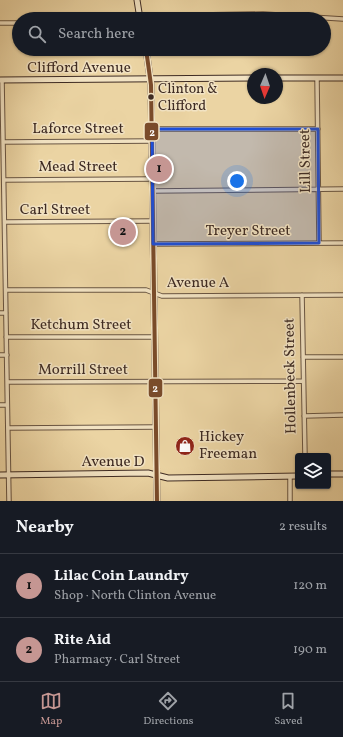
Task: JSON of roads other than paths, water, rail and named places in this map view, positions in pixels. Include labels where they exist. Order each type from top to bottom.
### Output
[{"type":"street","points":[[137,0],[139,12]]},
{"type":"street","points":[[331,17],[343,18]]},
{"type":"street","points":[[0,23],[12,23]]},
{"type":"street","points":[[147,56],[151,80],[157,501]]},
{"type":"street","name":"Clifford Avenue","points":[[1,80],[247,78]]},
{"type":"street","points":[[283,78],[343,78]]},
{"type":"street","name":"Lill Street","points":[[317,78],[319,243]]},
{"type":"street","points":[[1,80],[4,180],[2,199],[5,222],[9,501]]},
{"type":"street","points":[[152,130],[318,129]]},
{"type":"street","name":"Laforce Street","points":[[3,142],[152,141]]},
{"type":"street","name":"Mead Street","points":[[4,180],[152,179]]},
{"type":"street","points":[[152,191],[343,189]]},
{"type":"street","name":"Carl Street","points":[[5,222],[153,221]]},
{"type":"street","name":"Treyer Street","points":[[153,244],[343,243]]},
{"type":"street","points":[[0,257],[5,257]]},
{"type":"street","name":"Avenue A","points":[[6,290],[146,290],[162,296],[343,295]]},
{"type":"street","name":"Hollenbeck Street","points":[[302,295],[305,453]]},
{"type":"street","points":[[0,313],[6,313]]},
{"type":"street","name":"Ketchum Street","points":[[6,337],[155,337]]},
{"type":"street","points":[[0,355],[7,355]]},
{"type":"street","points":[[303,357],[343,357]]},
{"type":"street","name":"Morrill Street","points":[[7,382],[303,380]]},
{"type":"street","points":[[0,405],[8,405]]},
{"type":"street","points":[[304,416],[343,415]]},
{"type":"street","points":[[8,428],[156,427]]},
{"type":"street","name":"Avenue D","points":[[0,475],[148,473],[168,478],[295,476]]},
{"type":"street","points":[[331,474],[343,474]]},
{"type":"street","points":[[290,476],[290,501]]},
{"type":"place","name":"Clinton & Clifford","points":[[151,97]]},
{"type":"place","name":"Lilac Coin Laundry","points":[[159,169]]},
{"type":"place","name":"Rite Aid","points":[[123,232]]},
{"type":"place","name":"Hickey Freeman","points":[[185,446]]}]
